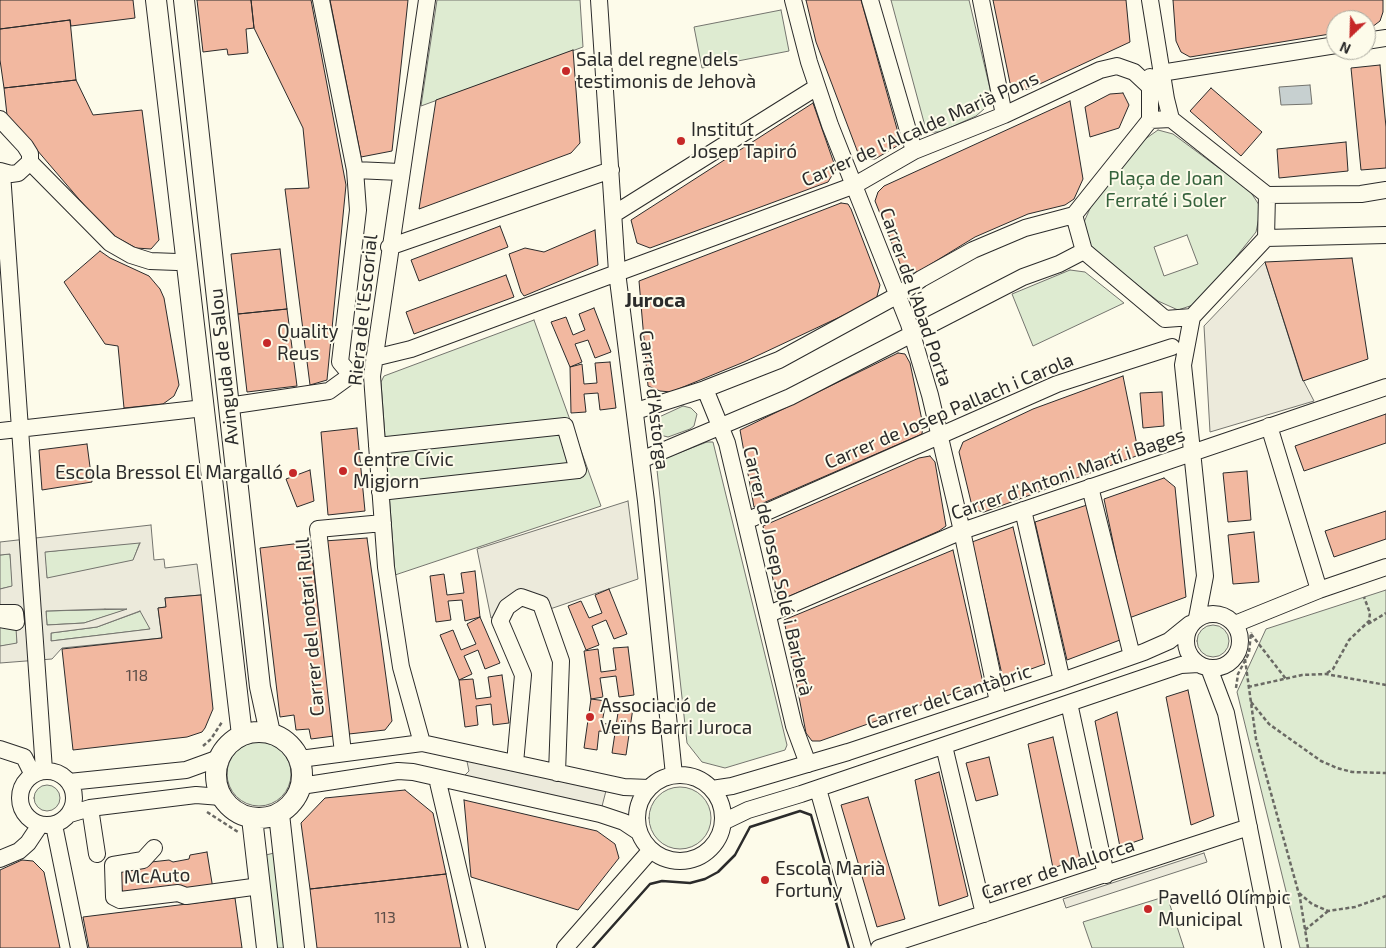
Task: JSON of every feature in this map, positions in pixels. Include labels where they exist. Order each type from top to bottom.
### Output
[{"type":"main road","points":[[156,0],[200,408],[242,735]]},
{"type":"main road","name":"Avinguda de Salou","points":[[184,0],[260,687],[270,733]]},
{"type":"main road","points":[[251,732],[270,733],[286,740],[300,759],[303,775],[302,786],[296,800],[279,814],[268,818],[252,818],[237,812],[221,797],[216,775],[219,758],[228,744],[242,735],[251,732]]},
{"type":"main road","points":[[279,814],[294,948]]},
{"type":"main road","points":[[252,818],[267,948]]},
{"type":"street","name":"Avinguda de Salou","points":[[147,0],[177,262],[200,408]]},
{"type":"street","points":[[321,0],[355,170],[358,210],[340,362],[351,376]]},
{"type":"street","name":"Riera de l'Escorial","points":[[422,743],[401,667],[386,567],[372,376],[400,172],[427,0]]},
{"type":"street","name":"Carrer d'Astorga","points":[[598,0],[618,272],[636,411],[674,775]]},
{"type":"street","name":"Carrer de l'Abad Porta","points":[[793,0],[817,87],[912,334],[940,436],[998,702]]},
{"type":"street","points":[[870,0],[914,150]]},
{"type":"street","points":[[981,0],[1004,115]]},
{"type":"street","points":[[1150,0],[1161,72],[1171,119],[1268,195],[1351,194],[1386,190]]},
{"type":"street","points":[[636,411],[705,389],[779,360],[898,295],[921,279],[973,250],[1024,228],[1074,214],[1150,120],[1150,0]]},
{"type":"street","points":[[1161,72],[1326,47]]},
{"type":"street","name":"Carrer de l'Alcalde Marià Pons","points":[[374,358],[411,349],[855,185],[914,150],[1004,115],[1100,70],[1117,66],[1134,72],[1150,87]]},
{"type":"street","points":[[614,214],[817,87]]},
{"type":"street","points":[[0,119],[25,146],[30,154],[30,162],[110,243],[130,255],[150,261],[177,262]]},
{"type":"street","points":[[1150,120],[1171,119]]},
{"type":"street","points":[[30,162],[18,173],[1,172],[19,428],[38,772]]},
{"type":"street","points":[[355,170],[400,172]]},
{"type":"street","points":[[390,247],[611,170]]},
{"type":"street","points":[[1268,195],[1266,238],[1192,317],[1183,365],[1204,576],[1214,602],[1240,636],[1239,648],[1226,664],[1226,713],[1273,948]]},
{"type":"street","points":[[1074,214],[1084,251],[1165,319],[1172,347],[1183,365]]},
{"type":"street","points":[[1266,238],[1386,235]]},
{"type":"street","points":[[641,460],[799,393],[1023,277],[1067,260],[1084,251]]},
{"type":"street","points":[[1165,319],[1192,317]]},
{"type":"street","points":[[378,331],[382,339],[394,348],[411,349]]},
{"type":"street","name":"Carrer de Josep Pallach i Carola","points":[[746,521],[1057,384],[1172,347]]},
{"type":"street","points":[[228,406],[330,391],[351,376],[372,376]]},
{"type":"street","name":"Carrer d'Antoni Martí i Bages","points":[[769,614],[962,531],[1386,386]]},
{"type":"street","name":"Carrer de Josep Solé i Barberà","points":[[705,389],[727,443],[794,726],[808,764]]},
{"type":"street","points":[[0,431],[200,408]]},
{"type":"street","points":[[377,446],[565,426],[578,470],[380,492]]},
{"type":"street","points":[[1269,426],[1319,590]]},
{"type":"street","points":[[1090,487],[1132,656]]},
{"type":"street","points":[[1023,510],[1062,681]]},
{"type":"street","name":"Carrer del notari Rull","points":[[343,753],[318,529],[383,523]]},
{"type":"street","points":[[1194,621],[1209,614],[1229,620],[1386,568]]},
{"type":"street","points":[[1204,576],[1194,621],[1186,636],[1186,647],[1192,658],[1204,666],[1226,713]]},
{"type":"street","points":[[515,763],[523,675],[500,621],[507,607],[521,597],[541,604],[562,661],[557,773]]},
{"type":"street","points":[[0,613],[14,613],[16,622],[0,619]]},
{"type":"street","name":"Carrer del Cantàbric","points":[[712,789],[732,786],[808,764],[1062,681],[1169,641],[1194,621]]},
{"type":"street","points":[[723,822],[748,810],[944,746],[1181,665],[1204,666],[1226,664]]},
{"type":"street","points":[[1069,704],[1106,875]]},
{"type":"street","points":[[300,759],[422,743],[624,787],[649,788]]},
{"type":"street","points":[[944,746],[984,914]]},
{"type":"street","points":[[0,749],[24,757],[38,772],[62,775],[69,782],[74,798],[70,814]]},
{"type":"street","points":[[69,782],[186,770],[219,758]]},
{"type":"street","points":[[302,786],[398,771],[413,772],[600,814],[624,822],[639,832]]},
{"type":"street","points":[[38,772],[24,783],[20,801],[26,816],[47,825]]},
{"type":"street","points":[[674,775],[692,776],[712,789],[722,807],[723,822],[714,845],[697,858],[682,861],[668,860],[650,851],[639,832],[637,809],[649,788],[660,780],[674,775]]},
{"type":"street","points":[[437,778],[477,948]]},
{"type":"street","points":[[818,788],[863,948]]},
{"type":"street","points":[[0,859],[19,851],[47,825],[64,820],[70,814],[90,808],[196,795],[221,797]]},
{"type":"street","points":[[90,808],[97,854]]},
{"type":"street","points":[[47,825],[79,948]]},
{"type":"street","name":"Carrer de Mallorca","points":[[879,948],[1248,827]]},
{"type":"street","name":"McAuto","points":[[154,848],[143,860],[113,866],[114,897],[120,900],[178,893],[186,896],[260,886]]},
{"type":"street","points":[[570,944],[650,851]]},
{"type":"path","points":[[1364,597],[1370,614],[1365,627]]},
{"type":"path","points":[[1326,674],[1333,670],[1349,640],[1386,613]]},
{"type":"path","points":[[1236,688],[1238,674],[1251,645],[1250,632],[1253,627]]},
{"type":"path","points":[[1250,632],[1286,679]]},
{"type":"path","points":[[1245,659],[1256,739],[1298,892],[1308,948]]},
{"type":"path","points":[[1248,687],[1286,679],[1326,674],[1386,685]]},
{"type":"path","points":[[1250,701],[1269,724],[1321,761],[1352,772],[1386,773]]},
{"type":"path","points":[[199,749],[211,740],[224,718]]},
{"type":"path","points":[[202,811],[208,812],[222,821],[238,833],[240,837]]},
{"type":"path","points":[[1298,892],[1305,899],[1328,911]]},
{"type":"path","points":[[1305,930],[1328,911],[1355,907],[1386,896]]},
{"type":"green space","points":[[437,0],[580,0],[583,47],[421,106]]},
{"type":"green space","points":[[891,0],[969,0],[991,93],[984,109],[976,116],[940,132],[932,132],[925,126]]},
{"type":"green space","points":[[781,10],[789,51],[702,68],[694,27]]},
{"type":"green space","name":"Plaça de Joan Ferraté i Soler","points":[[1158,130],[1173,134],[1250,191],[1261,208],[1256,232],[1199,303],[1178,310],[1158,301],[1107,261],[1088,243],[1084,222],[1092,204],[1141,142]],"holes":[[[1187,235],[1198,264],[1164,276],[1154,247]]]},
{"type":"green space","points":[[1070,270],[1085,272],[1124,303],[1033,346],[1012,294]]},
{"type":"green space","points":[[534,320],[601,506],[395,575],[381,382],[384,376]]},
{"type":"green space","points":[[683,406],[691,408],[697,414],[694,426],[668,437],[660,435],[654,426],[657,418]]},
{"type":"green space","points":[[707,442],[713,442],[787,745],[785,750],[725,768],[702,762],[687,743],[657,470],[663,459]]},
{"type":"green space","points":[[140,542],[133,561],[47,579],[44,552]]},
{"type":"green space","points":[[10,554],[13,586],[0,589],[0,555]]},
{"type":"green space","points":[[1386,590],[1386,948],[1300,948],[1237,692],[1266,629]]},
{"type":"green space","points":[[129,609],[84,623],[47,625],[46,611]]},
{"type":"green space","points":[[141,611],[151,629],[51,641],[51,633],[97,627]]},
{"type":"green space","points":[[1213,625],[1224,630],[1229,641],[1224,652],[1213,657],[1202,652],[1197,641],[1202,630]]},
{"type":"green space","points":[[0,626],[17,629],[17,644],[0,646]]},
{"type":"green space","points":[[253,742],[265,742],[282,751],[289,762],[291,774],[289,786],[282,797],[265,806],[253,806],[241,801],[232,792],[227,780],[227,768],[232,756],[241,747]]},
{"type":"green space","points":[[47,785],[57,788],[60,798],[57,808],[47,811],[37,808],[34,798],[37,788]]},
{"type":"green space","points":[[674,787],[686,787],[702,796],[709,806],[711,818],[709,830],[702,840],[686,849],[674,849],[663,844],[654,835],[649,824],[649,812],[654,801],[663,792]]},
{"type":"green space","points":[[274,853],[285,948],[277,948],[266,855]]},
{"type":"green space","name":"Pavelló Olímpic Municipal","points":[[1167,896],[1184,948],[1092,948],[1083,922]]},
{"type":"shaded area","points":[[1310,85],[1312,104],[1281,105],[1279,87]]},
{"type":"shaded area","points":[[1265,262],[1301,376],[1314,401],[1210,432],[1204,326]]},
{"type":"shaded area","points":[[628,501],[638,579],[550,609],[540,599],[491,618],[477,549]]},
{"type":"shaded area","points":[[151,525],[154,560],[164,559],[165,568],[197,564],[201,595],[165,598],[166,607],[158,608],[162,638],[62,648],[52,659],[0,663],[0,646],[17,643],[16,629],[0,613],[0,589],[12,586],[10,554],[0,555],[0,542]],"holes":[[[140,543],[133,560],[47,578],[45,552]],[[105,609],[127,609],[84,623],[47,625],[46,611]],[[140,611],[150,629],[51,641],[51,633],[97,627]]]},
{"type":"shaded area","points":[[465,752],[608,783],[600,814],[458,782],[469,771]]},
{"type":"shaded area","points":[[1204,853],[1207,862],[1066,908],[1063,899]]},
{"type":"building","points":[[0,0],[133,0],[135,18],[71,26],[70,20],[0,29]]},
{"type":"building","points":[[197,0],[251,0],[254,28],[246,29],[248,53],[228,55],[227,49],[203,52]]},
{"type":"building","points":[[251,0],[311,0],[346,185],[327,380],[310,385],[285,189],[309,188],[303,128],[254,28]]},
{"type":"building","points":[[330,0],[408,0],[392,151],[361,157]]},
{"type":"building","points":[[806,0],[861,0],[899,136],[897,146],[875,159],[864,158],[858,153],[816,42]]},
{"type":"building","points":[[993,0],[1126,0],[1130,42],[1029,89],[1019,90],[1010,83]]},
{"type":"building","points":[[1173,0],[1383,0],[1383,12],[1380,21],[1376,24],[1376,10],[1326,10],[1326,35],[1190,57],[1181,52],[1176,41]]},
{"type":"building","points":[[70,20],[76,80],[4,88],[0,60],[0,29]]},
{"type":"building","points":[[573,50],[580,143],[571,153],[419,209],[436,100]]},
{"type":"building","points":[[1380,65],[1386,127],[1386,168],[1361,170],[1351,68]]},
{"type":"building","points":[[76,80],[93,115],[142,110],[159,240],[151,249],[136,248],[116,237],[102,226],[7,115],[4,88]]},
{"type":"building","points":[[1211,88],[1262,132],[1241,156],[1190,111]]},
{"type":"building","points":[[1123,93],[1129,105],[1119,128],[1090,137],[1085,107],[1110,94]]},
{"type":"building","points":[[1070,101],[1083,179],[1074,199],[1065,205],[1028,214],[975,237],[918,272],[909,272],[901,266],[875,201],[878,192],[884,186]]},
{"type":"building","points":[[813,103],[836,169],[828,182],[650,248],[637,243],[631,220]]},
{"type":"building","points":[[1346,142],[1348,171],[1279,178],[1277,149]]},
{"type":"building","points":[[841,203],[848,204],[851,209],[880,285],[876,300],[744,362],[671,392],[660,391],[648,386],[639,281]]},
{"type":"building","points":[[500,226],[508,247],[419,281],[411,260]]},
{"type":"building","points":[[595,230],[598,265],[524,296],[509,254],[525,248],[544,252]]},
{"type":"building","points":[[280,249],[287,309],[238,314],[231,254]]},
{"type":"building","points":[[100,251],[110,258],[149,276],[160,289],[164,298],[179,385],[174,396],[163,404],[124,408],[118,346],[105,344],[64,282]]},
{"type":"building","points":[[1352,258],[1368,359],[1303,381],[1265,262]]},
{"type":"building","points":[[506,275],[514,297],[414,334],[406,312]]},
{"type":"building","points":[[594,308],[611,352],[595,358],[588,340],[575,344],[582,362],[570,367],[551,322],[566,317],[573,335],[585,330],[579,314]]},
{"type":"building","name":"Quality Reus","points":[[287,309],[297,386],[247,392],[238,314]]},
{"type":"building","points":[[898,353],[905,354],[910,363],[923,425],[922,434],[754,507],[740,430]]},
{"type":"building","points":[[610,362],[616,408],[600,410],[598,393],[584,394],[586,412],[571,413],[570,367],[582,364],[584,384],[597,383],[595,363]]},
{"type":"building","points":[[1123,376],[1139,455],[984,512],[976,510],[971,502],[959,452],[963,442],[1033,409]]},
{"type":"building","points":[[1162,392],[1164,426],[1143,428],[1140,393]]},
{"type":"building","points":[[1386,414],[1386,443],[1304,471],[1295,446]]},
{"type":"building","name":"Centre Cívic Migjorn","points":[[357,428],[365,511],[328,515],[321,432]]},
{"type":"building","points":[[87,444],[92,482],[42,490],[39,450]]},
{"type":"building","points":[[930,456],[935,462],[946,526],[939,531],[783,599],[776,596],[763,526],[919,458]]},
{"type":"building","points":[[310,470],[314,501],[297,507],[286,479]]},
{"type":"building","points":[[1247,471],[1251,520],[1228,522],[1223,473]]},
{"type":"building","points":[[1164,478],[1175,487],[1186,597],[1129,618],[1104,499]]},
{"type":"building","points":[[1087,505],[1120,640],[1067,660],[1035,522]]},
{"type":"building","points":[[1386,511],[1386,539],[1334,557],[1325,531]]},
{"type":"building","points":[[1013,527],[1045,664],[1003,679],[972,542]]},
{"type":"building","points":[[1254,532],[1259,582],[1233,584],[1228,535]]},
{"type":"building","points":[[367,538],[392,721],[385,730],[349,734],[324,541]]},
{"type":"building","points":[[310,542],[334,736],[311,739],[309,729],[296,730],[294,715],[280,717],[260,548]]},
{"type":"building","points":[[953,550],[983,683],[820,741],[812,741],[806,733],[784,620]]},
{"type":"building","points":[[475,571],[480,617],[465,621],[462,600],[448,601],[451,620],[436,622],[430,576],[444,574],[447,595],[464,593],[461,573]]},
{"type":"building","points":[[609,589],[627,634],[614,639],[606,620],[592,626],[599,645],[586,650],[568,606],[581,601],[589,618],[602,613],[595,595]]},
{"type":"building","points":[[201,595],[213,709],[202,732],[187,737],[73,750],[62,649],[162,638],[158,608],[166,607],[165,598]]},
{"type":"building","points":[[480,617],[500,663],[485,669],[478,650],[464,656],[472,674],[459,680],[440,635],[453,630],[461,650],[476,644],[467,624]]},
{"type":"building","points":[[628,647],[634,695],[619,697],[616,676],[600,678],[603,697],[591,699],[584,651],[598,649],[601,672],[616,670],[613,648]]},
{"type":"building","points":[[502,675],[509,723],[493,725],[491,704],[476,706],[478,725],[465,727],[459,680],[473,679],[476,699],[491,697],[488,677]]},
{"type":"building","points":[[1188,690],[1214,816],[1191,825],[1166,697]]},
{"type":"building","points":[[591,699],[606,701],[602,723],[616,726],[619,706],[633,708],[626,755],[612,753],[615,733],[599,731],[597,750],[584,748]]},
{"type":"building","points":[[1117,712],[1143,839],[1120,847],[1095,721]]},
{"type":"building","points":[[1053,737],[1080,859],[1053,868],[1028,744]]},
{"type":"building","points":[[989,757],[998,795],[976,801],[966,763]]},
{"type":"building","points":[[939,772],[968,896],[939,906],[915,780]]},
{"type":"building","points":[[405,790],[433,813],[446,874],[310,889],[301,823],[325,798]]},
{"type":"building","points":[[868,797],[905,919],[877,927],[841,805]]},
{"type":"building","points":[[464,800],[597,831],[615,844],[619,858],[578,910],[471,877]]},
{"type":"building","points":[[207,852],[213,889],[120,898],[116,866],[169,860],[173,862],[189,859],[190,855]]},
{"type":"building","points":[[22,860],[33,861],[44,872],[60,948],[0,948],[0,870]]},
{"type":"building","points":[[446,874],[461,948],[317,948],[310,889]]},
{"type":"building","points":[[235,898],[242,948],[89,948],[83,917]]},
{"type":"wall","points":[[593,948],[650,884],[662,881],[690,883],[705,879],[718,872],[735,855],[750,827],[800,811],[811,815],[849,948]]},
{"type":"place","name":"Sala del regne dels testimonis de Jehovà","points":[[566,71]]},
{"type":"place","name":"Institut Josep Tapiró","points":[[681,141]]},
{"type":"place","name":"Quality Reus","points":[[267,343]]},
{"type":"place","name":"Centre Cívic Migjorn","points":[[343,471]]},
{"type":"place","name":"Escola Bressol El Margalló","points":[[293,473]]},
{"type":"place","name":"Associació de Veïns Barri Juroca","points":[[590,717]]},
{"type":"place","name":"Escola Marià Fortuny","points":[[765,880]]},
{"type":"place","name":"Pavelló Olímpic Municipal","points":[[1148,909]]},
{"type":"district","name":"Juroca","points":[[655,300]]}]
